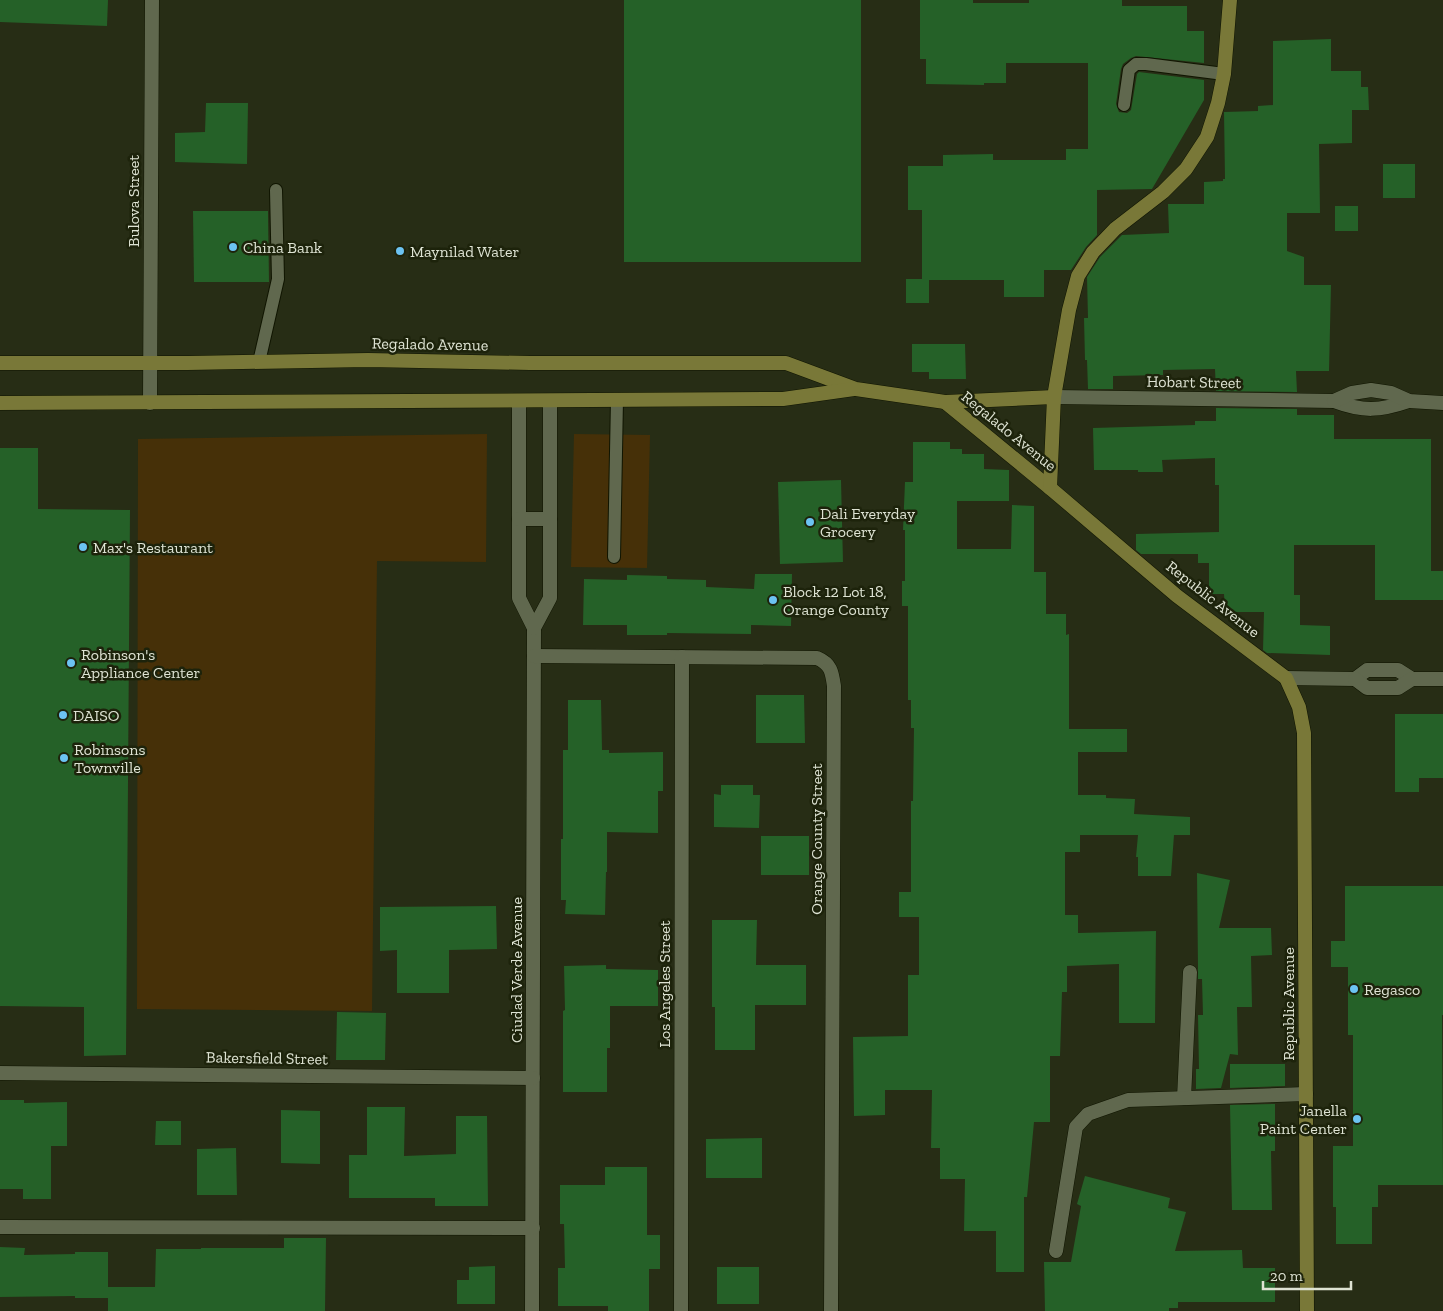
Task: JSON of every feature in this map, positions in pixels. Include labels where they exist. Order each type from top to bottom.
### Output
[{"type":"main road","points":[[1050,488],[1054,397],[1069,310],[1078,276],[1093,252],[1116,229],[1163,192],[1186,169],[1207,137],[1218,103],[1224,74],[1230,0]]},
{"type":"main road","name":"Regalado Avenue","points":[[0,364],[368,360],[530,363],[786,363],[856,389],[945,402],[1054,397]]},
{"type":"main road","name":"Regalado Avenue","points":[[0,404],[783,399],[856,389]]},
{"type":"main road","name":"Regalado Avenue","points":[[945,402],[1050,488]]},
{"type":"main road","name":"Republic Avenue","points":[[1050,488],[1177,596],[1286,678],[1299,708],[1304,733],[1308,1311]]},
{"type":"street","name":"Bulova Street","points":[[150,402],[152,0]]},
{"type":"street","name":"Hobart Street","points":[[1334,401],[1352,393],[1372,390],[1391,393],[1408,401],[1443,403]]},
{"type":"street","name":"Hobart Street","points":[[1054,397],[1334,401],[1352,408],[1371,410],[1390,408],[1408,401]]},
{"type":"street","name":"Ciudad Verde Avenue","points":[[519,401],[519,598],[534,628],[532,1311]]},
{"type":"street","name":"Ciudad Verde Avenue","points":[[534,628],[550,598],[550,401]]},
{"type":"street","points":[[519,519],[550,519]]},
{"type":"street","name":"Orange County Street","points":[[534,656],[817,658],[826,662],[832,673],[834,706],[830,1311]]},
{"type":"street","name":"Los Angeles Street","points":[[681,1311],[682,657]]},
{"type":"street","points":[[1286,678],[1355,679],[1367,670],[1398,670],[1412,679],[1443,679]]},
{"type":"street","points":[[1184,1098],[1190,972]]},
{"type":"street","name":"Bakersfield Street","points":[[0,1072],[533,1078]]},
{"type":"street","points":[[1056,1251],[1076,1127],[1088,1114],[1128,1100],[1306,1094]]},
{"type":"street","points":[[0,1227],[533,1228]]},
{"type":"lane","points":[[1124,105],[1129,70],[1136,64],[1224,74]]},
{"type":"lane","points":[[259,362],[278,279],[276,190]]},
{"type":"lane","points":[[614,557],[617,400]]},
{"type":"shaded area","points":[[487,434],[486,562],[377,561],[372,1011],[137,1009],[138,439]]},
{"type":"shaded area","points":[[574,434],[650,435],[647,568],[571,567]]},
{"type":"building","points":[[0,0],[108,0],[107,26],[0,22]]},
{"type":"building","points":[[624,0],[861,0],[861,262],[624,262]]},
{"type":"building","points":[[920,0],[973,0],[973,3],[1029,3],[1029,0],[1122,0],[1122,6],[1187,6],[1187,31],[1204,31],[1204,63],[1136,56],[1123,64],[1116,104],[1119,112],[1127,113],[1131,110],[1137,74],[1139,72],[1204,80],[1204,100],[1152,189],[1097,190],[1097,235],[1086,247],[1071,270],[1044,270],[1044,297],[1004,297],[1004,280],[929,280],[929,303],[906,303],[906,279],[922,279],[922,210],[908,210],[908,166],[943,166],[943,155],[993,154],[993,160],[1066,160],[1066,149],[1088,149],[1088,63],[1006,63],[1006,83],[984,83],[984,85],[926,84],[926,59],[920,59]]},
{"type":"building","points":[[1331,39],[1331,71],[1361,71],[1361,87],[1368,87],[1369,110],[1352,110],[1352,143],[1319,144],[1320,213],[1287,213],[1287,251],[1304,257],[1304,285],[1331,285],[1329,371],[1296,371],[1297,392],[1216,391],[1215,369],[1163,370],[1163,375],[1113,376],[1113,389],[1088,389],[1084,318],[1088,318],[1087,277],[1100,257],[1122,235],[1169,233],[1168,204],[1204,204],[1204,182],[1223,181],[1225,179],[1224,112],[1258,111],[1258,106],[1273,105],[1273,41]]},
{"type":"building","points":[[206,103],[248,103],[247,164],[175,162],[175,133],[205,132]]},
{"type":"building","points":[[1383,164],[1415,164],[1415,198],[1383,198]]},
{"type":"building","points":[[1335,206],[1358,206],[1358,231],[1335,231]]},
{"type":"building","name":"China Bank","points":[[193,211],[268,211],[269,282],[194,282]]},
{"type":"building","points":[[912,344],[965,344],[966,379],[929,379],[929,372],[912,372]]},
{"type":"building","points":[[1216,408],[1297,409],[1297,415],[1334,415],[1334,439],[1431,439],[1431,571],[1443,571],[1443,600],[1375,600],[1375,545],[1294,545],[1294,595],[1300,595],[1300,625],[1330,626],[1330,655],[1267,653],[1263,650],[1264,612],[1225,612],[1224,594],[1209,594],[1209,563],[1198,563],[1198,554],[1141,554],[1136,550],[1136,534],[1219,532],[1219,485],[1215,485],[1215,458],[1162,460],[1163,472],[1094,470],[1093,428],[1195,425],[1195,421],[1216,421]]},
{"type":"building","points":[[913,442],[950,442],[950,449],[962,449],[962,454],[984,454],[984,469],[1009,470],[1009,501],[957,501],[957,549],[1011,549],[1012,505],[1034,506],[1034,572],[1046,572],[1046,614],[1066,614],[1066,635],[1069,634],[1069,729],[1127,729],[1127,752],[1078,752],[1078,795],[1106,795],[1106,798],[1135,799],[1134,814],[1190,817],[1190,835],[1174,835],[1171,876],[1138,876],[1138,857],[1136,857],[1138,835],[1080,835],[1080,852],[1065,852],[1065,915],[1078,915],[1078,933],[1156,931],[1155,1023],[1119,1023],[1119,964],[1067,966],[1067,992],[1062,992],[1060,1056],[1050,1056],[1050,1122],[1034,1122],[1027,1197],[1024,1197],[1024,1272],[996,1272],[996,1231],[964,1231],[965,1179],[940,1179],[940,1148],[931,1148],[932,1090],[885,1090],[885,1115],[854,1116],[853,1037],[908,1036],[908,975],[919,975],[919,917],[899,917],[899,892],[911,892],[911,801],[913,801],[914,728],[911,728],[911,700],[908,700],[908,606],[902,606],[902,581],[905,581],[905,530],[903,530],[905,482],[913,482]]},
{"type":"building","name":"Robinsons Townville","points":[[0,448],[38,448],[38,509],[130,510],[126,1055],[84,1056],[84,1007],[0,1006]]},
{"type":"building","name":"Dali Everyday Grocery","points":[[841,480],[843,562],[780,564],[778,482]]},
{"type":"building","points":[[755,574],[792,574],[791,626],[751,625],[751,634],[667,633],[667,635],[627,635],[627,625],[583,625],[584,579],[627,580],[627,575],[667,576],[667,579],[706,580],[706,587],[754,589]]},
{"type":"building","points":[[756,695],[804,695],[805,743],[756,743]]},
{"type":"building","points":[[568,700],[601,700],[602,750],[609,750],[609,753],[663,752],[663,791],[658,791],[658,833],[607,832],[605,915],[565,914],[566,900],[561,900],[563,750],[568,750]]},
{"type":"building","points":[[1395,714],[1443,714],[1443,778],[1419,778],[1419,792],[1395,792]]},
{"type":"building","points":[[721,785],[753,785],[753,795],[760,795],[759,828],[714,827],[714,794],[721,795]]},
{"type":"building","points":[[761,836],[809,836],[809,875],[761,875]]},
{"type":"building","points":[[1197,873],[1230,880],[1219,928],[1271,928],[1272,955],[1251,956],[1252,1007],[1237,1007],[1238,1055],[1230,1054],[1221,1088],[1196,1089],[1196,1069],[1199,1069],[1198,1015],[1203,1015],[1202,979],[1198,979]]},
{"type":"building","points":[[1345,886],[1443,886],[1443,1185],[1378,1185],[1378,1207],[1372,1207],[1372,1244],[1336,1244],[1336,1207],[1333,1207],[1333,1146],[1353,1146],[1353,1035],[1348,1035],[1348,967],[1331,967],[1331,941],[1345,941]]},
{"type":"building","points":[[496,906],[497,949],[449,950],[449,993],[397,993],[397,950],[380,951],[380,907]]},
{"type":"building","points":[[712,920],[757,920],[756,965],[806,965],[806,1005],[755,1005],[755,1050],[715,1050],[715,1007],[712,1007]]},
{"type":"building","points":[[606,965],[606,969],[658,970],[658,1006],[610,1006],[610,1048],[607,1048],[607,1092],[563,1092],[564,966]]},
{"type":"building","points":[[337,1012],[386,1013],[385,1060],[336,1060]]},
{"type":"building","points":[[1230,1064],[1285,1064],[1285,1086],[1230,1088]]},
{"type":"building","points":[[0,1100],[24,1100],[24,1103],[67,1102],[67,1146],[51,1146],[51,1199],[23,1199],[23,1189],[0,1189]]},
{"type":"building","points":[[1275,1104],[1275,1151],[1271,1151],[1272,1210],[1232,1210],[1230,1105]]},
{"type":"building","points":[[367,1107],[405,1107],[404,1156],[456,1154],[456,1116],[487,1116],[488,1206],[435,1206],[435,1198],[349,1198],[349,1155],[367,1155]]},
{"type":"building","points":[[281,1110],[320,1111],[320,1164],[281,1163]]},
{"type":"building","points":[[156,1121],[181,1121],[181,1145],[155,1145]]},
{"type":"building","points":[[762,1138],[762,1178],[706,1178],[706,1139]]},
{"type":"building","points":[[236,1148],[237,1195],[197,1195],[197,1149]]},
{"type":"building","points":[[605,1167],[647,1167],[647,1235],[660,1235],[660,1269],[649,1269],[649,1311],[608,1311],[608,1306],[558,1306],[558,1268],[565,1268],[564,1224],[560,1224],[560,1185],[605,1185]]},
{"type":"building","points":[[1085,1176],[1170,1198],[1168,1208],[1186,1212],[1175,1251],[1242,1250],[1243,1268],[1275,1268],[1275,1302],[1178,1302],[1178,1308],[1169,1308],[1169,1311],[1045,1311],[1044,1262],[1071,1262],[1081,1206],[1077,1204]]},
{"type":"building","points":[[284,1238],[326,1238],[325,1311],[108,1311],[108,1298],[75,1298],[75,1296],[0,1297],[0,1247],[25,1248],[24,1255],[108,1252],[108,1287],[155,1287],[156,1249],[284,1248]]},
{"type":"building","points":[[495,1266],[495,1304],[457,1304],[457,1280],[469,1280],[469,1267]]},
{"type":"building","points":[[717,1267],[759,1267],[759,1304],[717,1304]]},
{"type":"place","name":"China Bank","points":[[233,247]]},
{"type":"place","name":"Maynilad Water","points":[[400,251]]},
{"type":"place","name":"Dali Everyday Grocery","points":[[810,522]]},
{"type":"place","name":"Max's Restaurant","points":[[83,547]]},
{"type":"place","name":"Block 12 Lot 18, Orange County","points":[[773,600]]},
{"type":"place","name":"Robinson's Appliance Center","points":[[71,663]]},
{"type":"place","name":"DAISO","points":[[63,715]]},
{"type":"place","name":"Robinsons Townville","points":[[64,758]]},
{"type":"place","name":"Regasco","points":[[1354,989]]},
{"type":"place","name":"Janella Paint Center","points":[[1357,1119]]}]
